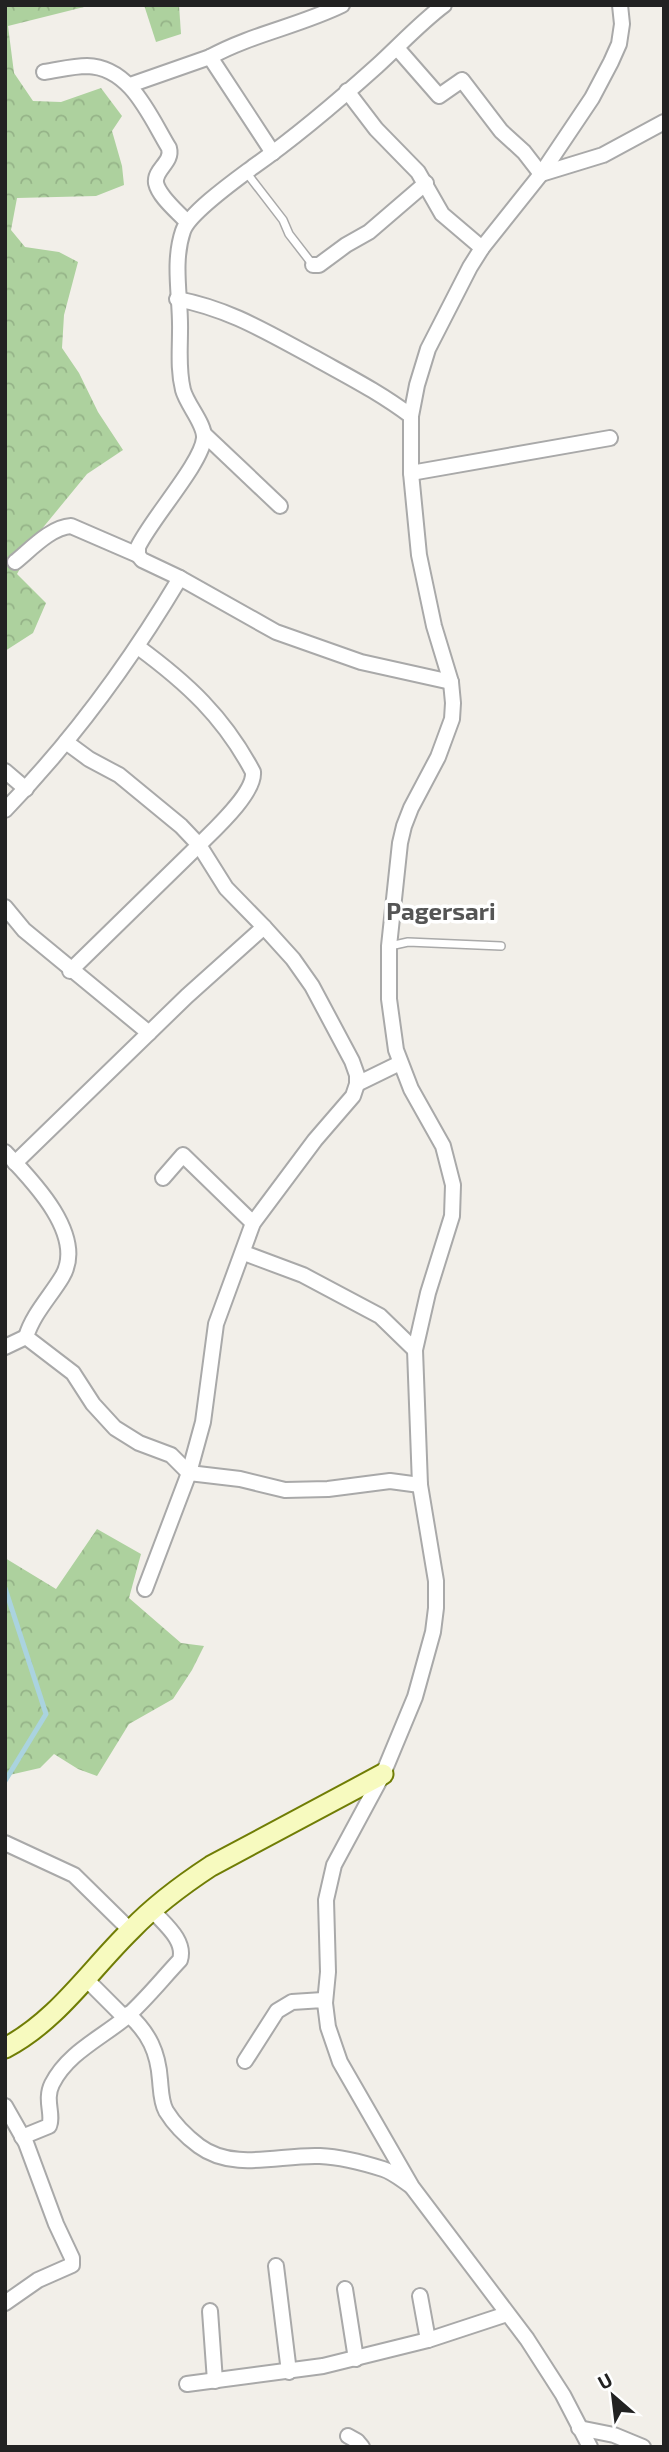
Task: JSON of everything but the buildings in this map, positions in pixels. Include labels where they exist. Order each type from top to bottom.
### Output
[{"type":"street","points":[[130,85],[210,57],[237,42],[306,22],[342,5]]},
{"type":"street","points":[[280,506],[204,434],[182,386],[177,299],[179,251],[183,231],[187,222],[273,153],[444,5]]},
{"type":"street","points":[[590,2447],[540,2358],[412,2187],[340,2062],[328,2027],[325,2003],[328,1972],[326,1900],[334,1865],[383,1774],[415,1697],[433,1632],[436,1608],[436,1581],[420,1485],[415,1350],[428,1293],[450,1226],[453,1185],[443,1146],[400,1063],[391,1025],[389,946],[404,826],[452,719],[451,682],[434,626],[419,555],[411,473],[411,416],[416,386],[428,349],[454,297],[482,248],[541,174],[592,98],[611,62],[619,44],[622,24],[620,5]]},
{"type":"street","points":[[397,48],[439,96],[462,80],[500,131],[524,152],[541,174]]},
{"type":"street","points":[[210,57],[273,153]]},
{"type":"street","points":[[44,72],[86,66],[98,67],[130,85],[169,148],[169,160],[156,181],[159,189],[187,222]]},
{"type":"street","points":[[346,91],[376,129],[418,172],[442,214],[482,248]]},
{"type":"street","points":[[541,174],[603,155],[664,122]]},
{"type":"street","points":[[313,265],[320,265],[369,232],[426,183]]},
{"type":"street","points":[[177,299],[208,305],[244,320],[382,394],[411,416]]},
{"type":"street","points":[[138,555],[141,540],[191,466],[204,434]]},
{"type":"street","points":[[411,473],[610,438]]},
{"type":"street","points":[[15,562],[41,541],[64,527],[71,526],[138,555],[148,564],[180,578],[243,616],[276,632],[361,662],[451,682]]},
{"type":"street","points":[[5,810],[66,742],[138,647],[180,578]]},
{"type":"street","points":[[70,971],[228,816],[254,778],[233,739],[205,702],[177,676],[138,647]]},
{"type":"street","points":[[66,742],[89,759],[119,775],[181,825],[200,845],[226,888],[264,927],[312,986],[357,1075],[353,1096],[315,1140],[253,1223],[244,1254],[216,1324],[203,1422],[190,1473],[145,1589]]},
{"type":"street","points":[[5,771],[26,789]]},
{"type":"street","points":[[5,907],[23,930],[149,1034]]},
{"type":"street","points":[[5,1347],[26,1337],[46,1298],[64,1275],[69,1251],[64,1228],[10,1157],[149,1034],[264,927]]},
{"type":"street","points":[[357,1084],[400,1063]]},
{"type":"street","points":[[163,1178],[183,1155],[253,1223]]},
{"type":"street","points":[[244,1254],[303,1275],[380,1317],[415,1350]]},
{"type":"street","points":[[26,1337],[73,1373],[93,1405],[115,1428],[139,1443],[171,1455],[190,1473],[240,1479],[285,1490],[328,1489],[390,1481],[420,1485]]},
{"type":"street","points":[[5,2049],[35,2029],[152,1910],[211,1866],[383,1774]]},
{"type":"street","points":[[5,1843],[74,1875],[130,1930]]},
{"type":"street","points":[[22,2137],[49,2126],[51,2121],[48,2098],[52,2084],[65,2065],[78,2052],[127,2016],[180,1960],[182,1953],[178,1941],[152,1910]]},
{"type":"street","points":[[85,1978],[140,2025],[154,2046],[161,2098],[166,2110],[188,2137],[202,2148],[223,2157],[254,2161],[321,2156],[385,2170],[412,2187]]},
{"type":"street","points":[[246,2061],[277,2011],[292,2002],[323,2000],[325,2003]]},
{"type":"street","points":[[5,2106],[22,2137],[72,2258],[72,2264],[38,2280],[5,2302]]},
{"type":"street","points":[[276,2266],[289,2372]]},
{"type":"street","points":[[345,2289],[356,2359]]},
{"type":"street","points":[[420,2296],[428,2340]]},
{"type":"street","points":[[211,2311],[215,2381]]},
{"type":"street","points":[[187,2385],[289,2372],[356,2359],[428,2340],[507,2314]]},
{"type":"street","points":[[579,2428],[614,2435],[643,2447]]},
{"type":"street","points":[[348,2436],[362,2447]]},
{"type":"lane","points":[[246,172],[313,265]]},
{"type":"lane","points":[[389,946],[408,942],[501,946]]},
{"type":"green space","points":[[5,5],[92,5],[8,26],[14,73],[33,101],[61,102],[101,88],[122,116],[112,131],[122,166],[124,185],[96,196],[17,198],[11,230],[25,247],[59,252],[78,262],[64,315],[62,348],[123,450],[87,474],[41,530],[17,574],[46,603],[33,633],[5,651]]},
{"type":"green space","points":[[144,5],[179,5],[181,34],[156,42]]},
{"type":"green space","points":[[97,1529],[141,1554],[129,1598],[181,1643],[204,1646],[173,1699],[129,1724],[97,1776],[78,1769],[54,1754],[40,1768],[5,1776],[5,1558],[56,1589]]},
{"type":"waterway","points":[[5,1588],[46,1714],[5,1781]]},
{"type":"district","name":"Pagersari","points":[[441,912]]}]
